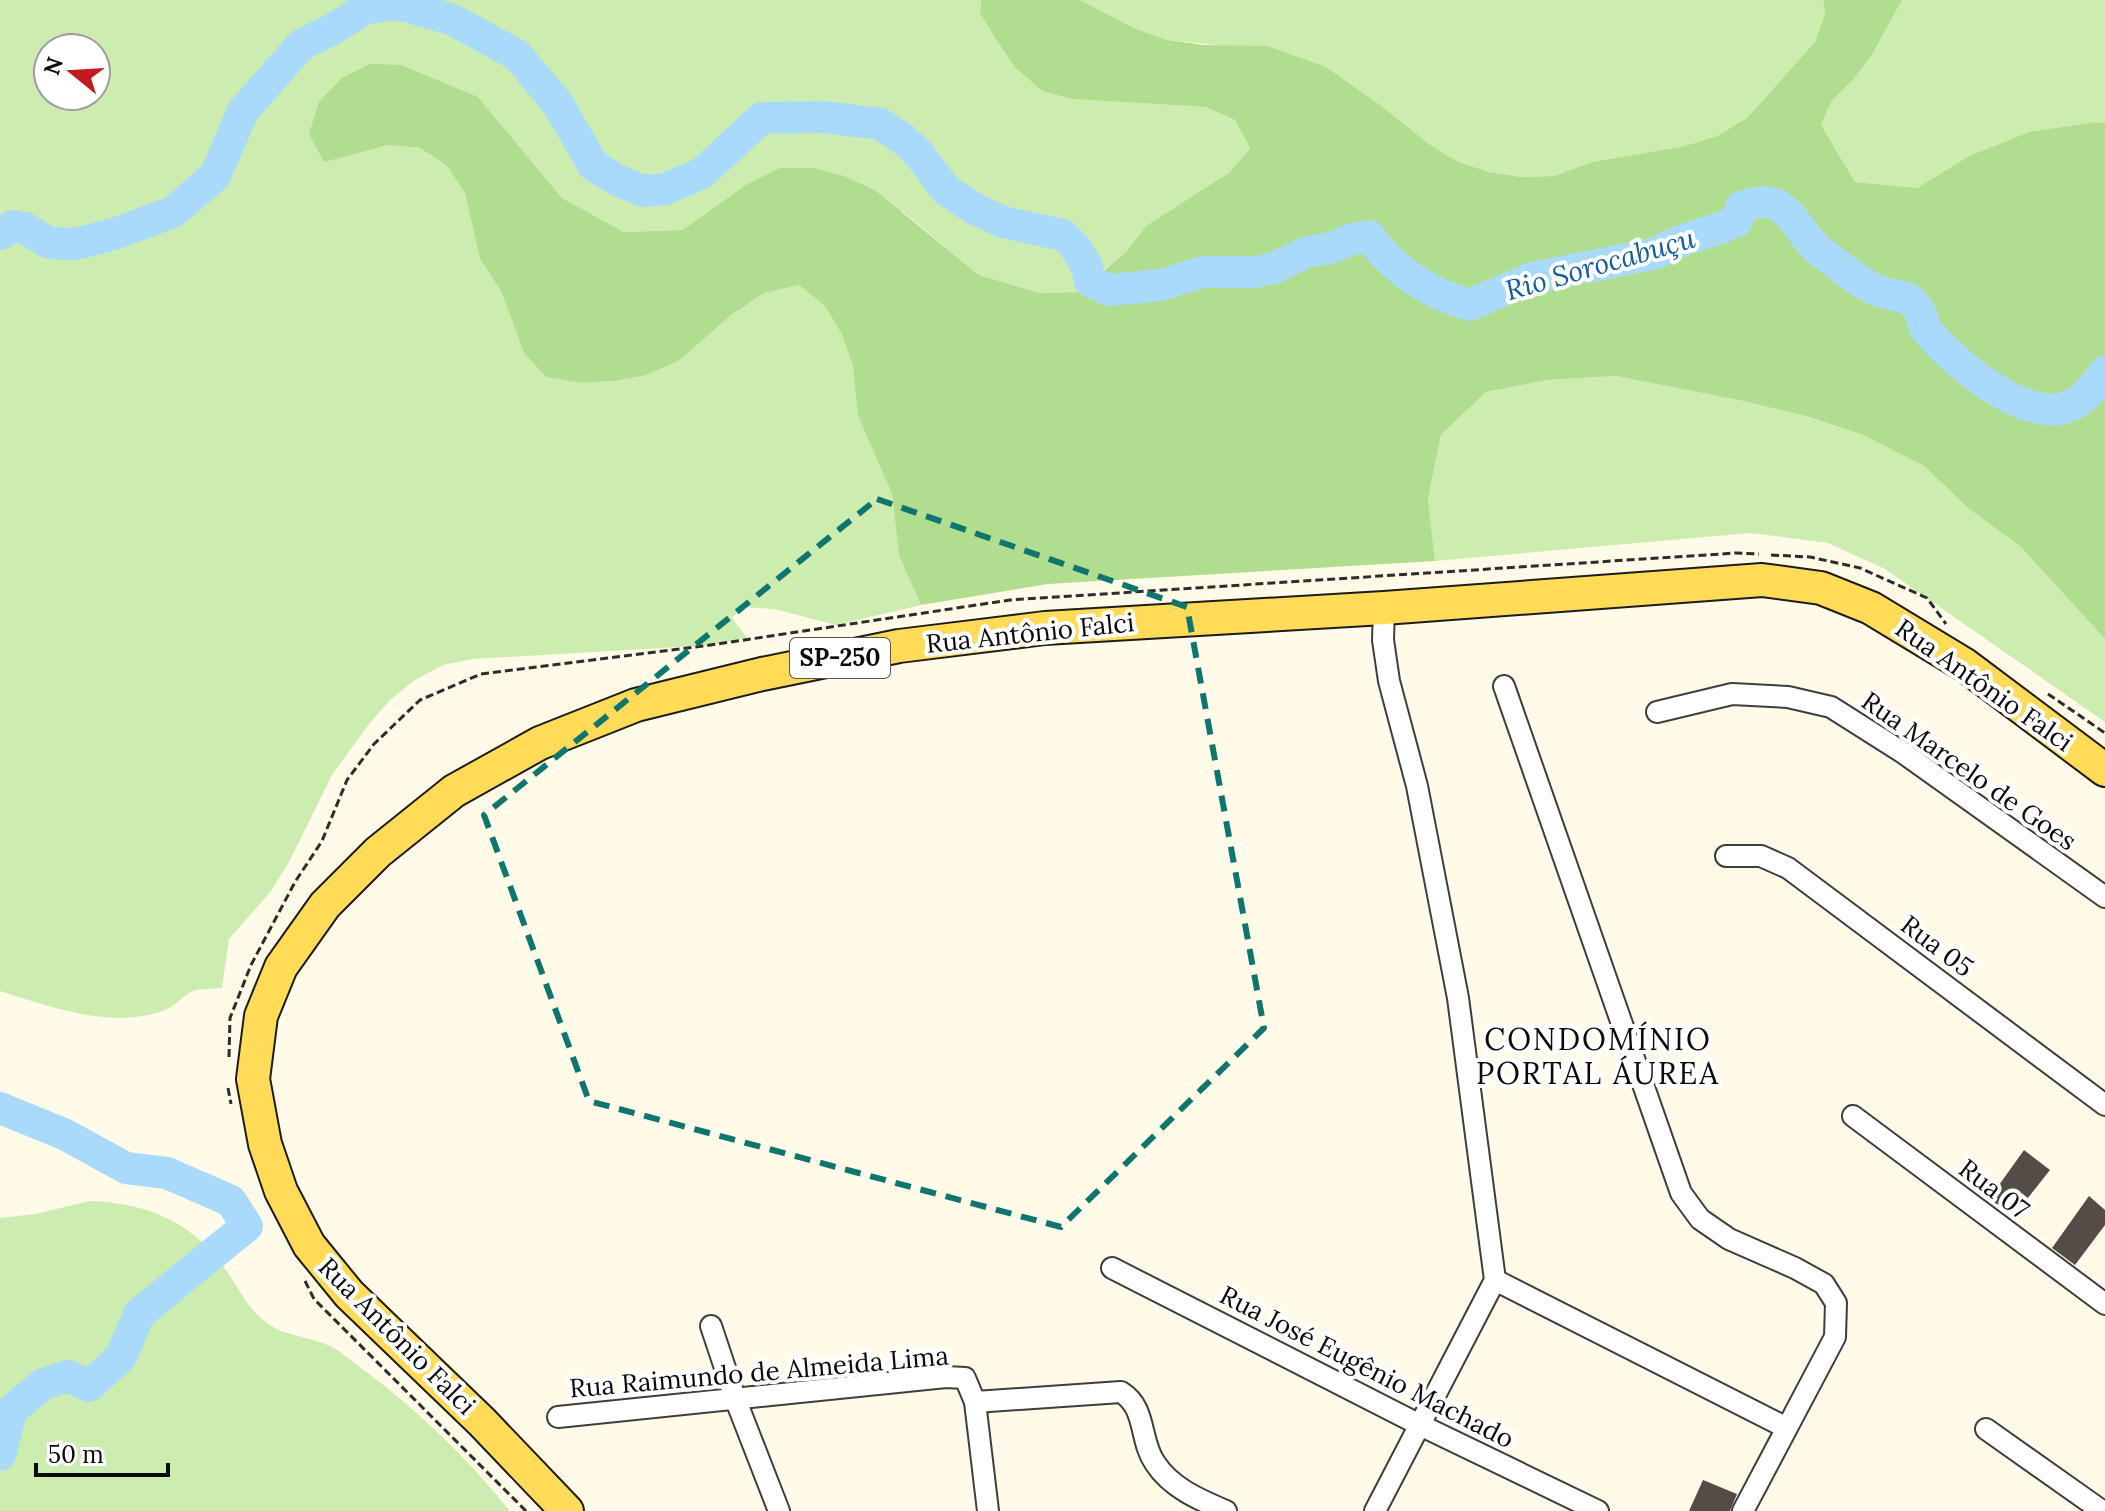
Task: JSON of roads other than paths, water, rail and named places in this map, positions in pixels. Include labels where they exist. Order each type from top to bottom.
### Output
[{"type":"main road","name":"Rua Antônio Falci","points":[[567,1511],[482,1422],[349,1294],[309,1245],[281,1191],[265,1144],[253,1079],[261,1016],[281,967],[325,905],[378,852],[454,791],[540,743],[636,705],[762,674],[899,646],[1045,628],[1384,608],[1762,580],[1821,588],[1871,608],[1965,665],[2105,770]]},
{"type":"street","points":[[1375,1511],[1495,1280],[1458,998],[1417,786],[1389,681],[1383,640],[1384,608]]},
{"type":"street","points":[[1504,686],[1681,1193],[1700,1219],[1729,1239],[1824,1284],[1836,1303],[1835,1337],[1743,1511]]},
{"type":"street","name":"Rua Marcelo de Goes","points":[[1657,712],[1732,694],[1788,697],[1831,707],[1902,752],[2105,897]]},
{"type":"street","name":"Rua 05","points":[[1726,856],[1761,856],[1788,868],[2105,1105]]},
{"type":"street","name":"Rua 07","points":[[1853,1116],[2105,1304]]},
{"type":"street","name":"Rua José Eugênio Machado","points":[[1112,1268],[1418,1424],[1598,1511]]},
{"type":"street","points":[[1495,1280],[1785,1427]]},
{"type":"street","points":[[711,1326],[779,1511]]},
{"type":"street","name":"Rua Raimundo de Almeida Lima","points":[[558,1417],[946,1377],[965,1378],[975,1402]]},
{"type":"street","points":[[988,1511],[975,1402],[1111,1391],[1121,1392],[1137,1406],[1153,1461],[1168,1479],[1196,1498],[1226,1511]]},
{"type":"street","points":[[1986,1429],[2102,1511]]},
{"type":"waterway","name":"Rio Sorocabuçu","points":[[0,234],[13,226],[25,228],[49,243],[76,244],[114,234],[173,212],[215,176],[243,111],[301,45],[366,8],[399,4],[453,20],[517,55],[558,104],[593,165],[643,191],[666,189],[702,173],[762,118],[824,117],[880,124],[919,154],[946,190],[975,209],[1003,222],[1063,235],[1076,248],[1087,267],[1090,281],[1109,290],[1161,285],[1203,272],[1257,272],[1277,267],[1307,252],[1369,236],[1390,260],[1414,280],[1470,305],[1532,278],[1657,253],[1737,221],[1741,207],[1768,202],[1784,209],[1817,249],[1857,279],[1913,303],[1926,329],[1953,358],[2012,399],[2052,410],[2070,406],[2085,396],[2105,372]]},
{"type":"waterway","points":[[0,1108],[64,1134],[126,1168],[167,1173],[231,1201],[247,1226],[139,1314],[121,1357],[89,1386],[68,1376],[43,1384],[11,1411],[0,1455]]},
{"type":"district","name":"CONDOMÍNIO PORTAL ÁUREA","points":[[1598,1057]]}]
